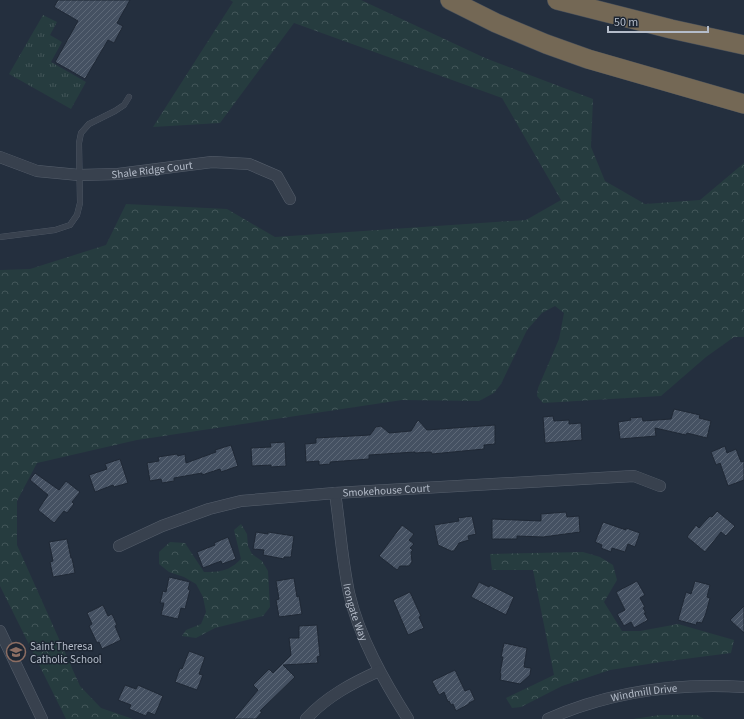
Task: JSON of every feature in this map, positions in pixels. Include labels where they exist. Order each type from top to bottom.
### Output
[{"type":"highway","points":[[450,0],[496,23],[546,44],[588,59],[744,104]]},
{"type":"highway","points":[[557,0],[671,29],[744,45]]},
{"type":"street","name":"Shale Ridge Court","points":[[0,157],[37,171],[79,175],[118,174],[212,162],[249,164],[276,176],[290,200]]},
{"type":"street","name":"Smokehouse Court","points":[[119,546],[162,526],[215,507],[241,501],[335,493],[634,476],[660,486]]},
{"type":"street","name":"Irongate Way","points":[[335,493],[342,558],[349,594],[357,618],[379,671],[408,719]]},
{"type":"street","points":[[0,631],[42,719]]},
{"type":"street","points":[[306,719],[328,700],[344,689],[379,671]]},
{"type":"street","name":"Windmill Drive","points":[[548,719],[597,701],[631,694],[673,688],[703,686],[744,687]]},
{"type":"lane","points":[[0,237],[55,230],[70,225],[77,215],[80,203],[79,143],[81,133],[89,124],[124,105],[129,97]]},
{"type":"green space","points":[[230,0],[361,0],[485,58],[593,99],[591,147],[605,181],[645,204],[700,200],[744,163],[744,337],[734,337],[706,357],[661,396],[543,403],[537,396],[538,388],[559,339],[564,313],[555,306],[542,313],[527,330],[501,384],[494,393],[479,401],[402,400],[137,440],[37,463],[17,501],[17,545],[80,686],[101,708],[133,719],[66,719],[0,586],[0,270],[30,269],[106,245],[126,204],[227,209],[275,237],[526,220],[561,200],[502,98],[294,23],[220,123],[153,127],[233,2]]},
{"type":"green space","points":[[43,15],[57,22],[50,35],[62,42],[51,62],[86,82],[71,109],[9,74]]},
{"type":"green space","points":[[241,524],[247,534],[248,546],[252,554],[262,561],[268,571],[270,607],[263,616],[215,628],[196,638],[182,636],[186,630],[201,624],[206,612],[203,597],[196,584],[184,577],[169,572],[159,564],[159,552],[170,542],[185,543],[204,572],[224,570],[233,566],[241,559],[234,530]]},
{"type":"green space","points":[[583,552],[600,557],[613,565],[617,580],[604,602],[622,631],[640,631],[678,624],[734,640],[731,653],[610,670],[562,686],[521,707],[512,708],[506,698],[554,675],[533,570],[492,570],[490,554]]},
{"type":"green space","points":[[660,715],[697,715],[704,719],[633,719]]},
{"type":"building","points":[[58,0],[130,0],[117,23],[123,26],[114,43],[108,40],[85,79],[55,62],[78,21],[54,7]]},
{"type":"building","points":[[674,409],[700,415],[699,418],[711,421],[707,438],[655,428],[656,436],[620,439],[618,422],[631,420],[630,418],[642,417],[643,421],[671,419]]},
{"type":"building","points":[[553,416],[554,421],[569,420],[569,424],[581,423],[582,440],[545,443],[543,417]]},
{"type":"building","points":[[418,420],[427,430],[495,425],[495,444],[484,445],[484,449],[432,454],[431,452],[415,452],[369,455],[369,459],[330,462],[330,464],[319,465],[319,461],[306,462],[305,444],[316,443],[316,438],[370,435],[376,427],[381,426],[389,433],[411,431]]},
{"type":"building","points":[[285,442],[286,466],[252,466],[251,448],[271,447],[270,443]]},
{"type":"building","points":[[231,445],[238,466],[221,472],[220,469],[202,475],[202,473],[174,478],[174,481],[162,483],[161,479],[150,481],[147,463],[159,461],[158,457],[177,454],[178,456],[185,454],[186,463],[216,452],[215,450]]},
{"type":"building","points":[[725,446],[727,453],[736,449],[741,462],[744,461],[744,480],[728,486],[720,463],[716,465],[711,452]]},
{"type":"building","points":[[120,459],[128,483],[114,487],[113,485],[95,492],[89,475],[107,469],[105,464]]},
{"type":"building","points":[[35,473],[59,490],[66,481],[80,492],[72,502],[74,504],[67,513],[64,511],[54,523],[38,510],[48,495],[30,480]]},
{"type":"building","points":[[717,511],[735,526],[726,536],[721,532],[705,552],[687,537],[696,525],[699,528]]},
{"type":"building","points":[[566,512],[567,517],[579,516],[580,532],[543,537],[517,536],[517,539],[492,539],[492,519],[541,521],[541,514]]},
{"type":"building","points":[[472,516],[476,534],[468,536],[469,540],[459,543],[454,551],[438,545],[434,525],[459,521],[458,518]]},
{"type":"building","points":[[603,522],[640,533],[635,547],[628,544],[625,552],[612,548],[611,552],[601,548],[602,545],[595,542]]},
{"type":"building","points":[[402,525],[414,534],[409,540],[414,544],[410,548],[413,550],[411,552],[412,562],[409,566],[400,566],[397,570],[379,556]]},
{"type":"building","points":[[256,532],[268,534],[268,532],[294,536],[291,557],[284,557],[284,559],[263,555],[264,550],[253,549]]},
{"type":"building","points":[[228,537],[236,559],[222,564],[221,561],[203,568],[197,552],[215,545],[214,543]]},
{"type":"building","points":[[67,539],[75,573],[53,577],[50,562],[53,561],[49,542]]},
{"type":"building","points":[[169,577],[190,582],[188,589],[190,590],[185,609],[181,608],[178,619],[161,615],[164,603],[160,603],[163,591],[166,592]]},
{"type":"building","points":[[294,578],[302,614],[279,617],[276,600],[279,599],[276,581]]},
{"type":"building","points":[[637,581],[645,595],[640,598],[645,607],[643,608],[646,613],[644,613],[648,620],[634,628],[631,622],[624,626],[617,614],[625,610],[616,592]]},
{"type":"building","points":[[695,581],[710,585],[707,597],[710,598],[706,613],[702,623],[697,622],[696,625],[678,620],[686,592],[691,594]]},
{"type":"building","points":[[479,582],[489,587],[490,585],[514,597],[506,615],[471,597]]},
{"type":"building","points":[[410,592],[421,616],[419,617],[424,628],[408,635],[393,600]]},
{"type":"building","points":[[103,605],[108,616],[112,614],[121,640],[102,649],[99,642],[97,643],[89,626],[92,624],[87,613]]},
{"type":"building","points":[[744,606],[744,633],[730,620]]},
{"type":"building","points":[[317,625],[320,656],[317,657],[318,663],[283,665],[295,677],[260,711],[262,712],[256,719],[234,719],[258,690],[253,685],[269,669],[273,673],[291,655],[289,638],[299,638],[299,626]]},
{"type":"building","points":[[504,643],[527,648],[524,667],[531,668],[530,675],[520,684],[500,680],[503,657],[501,657]]},
{"type":"building","points":[[189,651],[205,657],[199,674],[203,675],[197,690],[175,682],[180,668],[182,669]]},
{"type":"building","points":[[455,670],[465,691],[470,689],[475,700],[456,711],[453,704],[451,705],[449,701],[448,702],[444,692],[439,695],[432,681]]},
{"type":"building","points":[[125,685],[136,689],[138,685],[163,696],[155,715],[148,712],[146,716],[129,709],[131,705],[118,700]]},
{"type":"place","name":"Saint Theresa Catholic School","points":[[16,652]]}]
